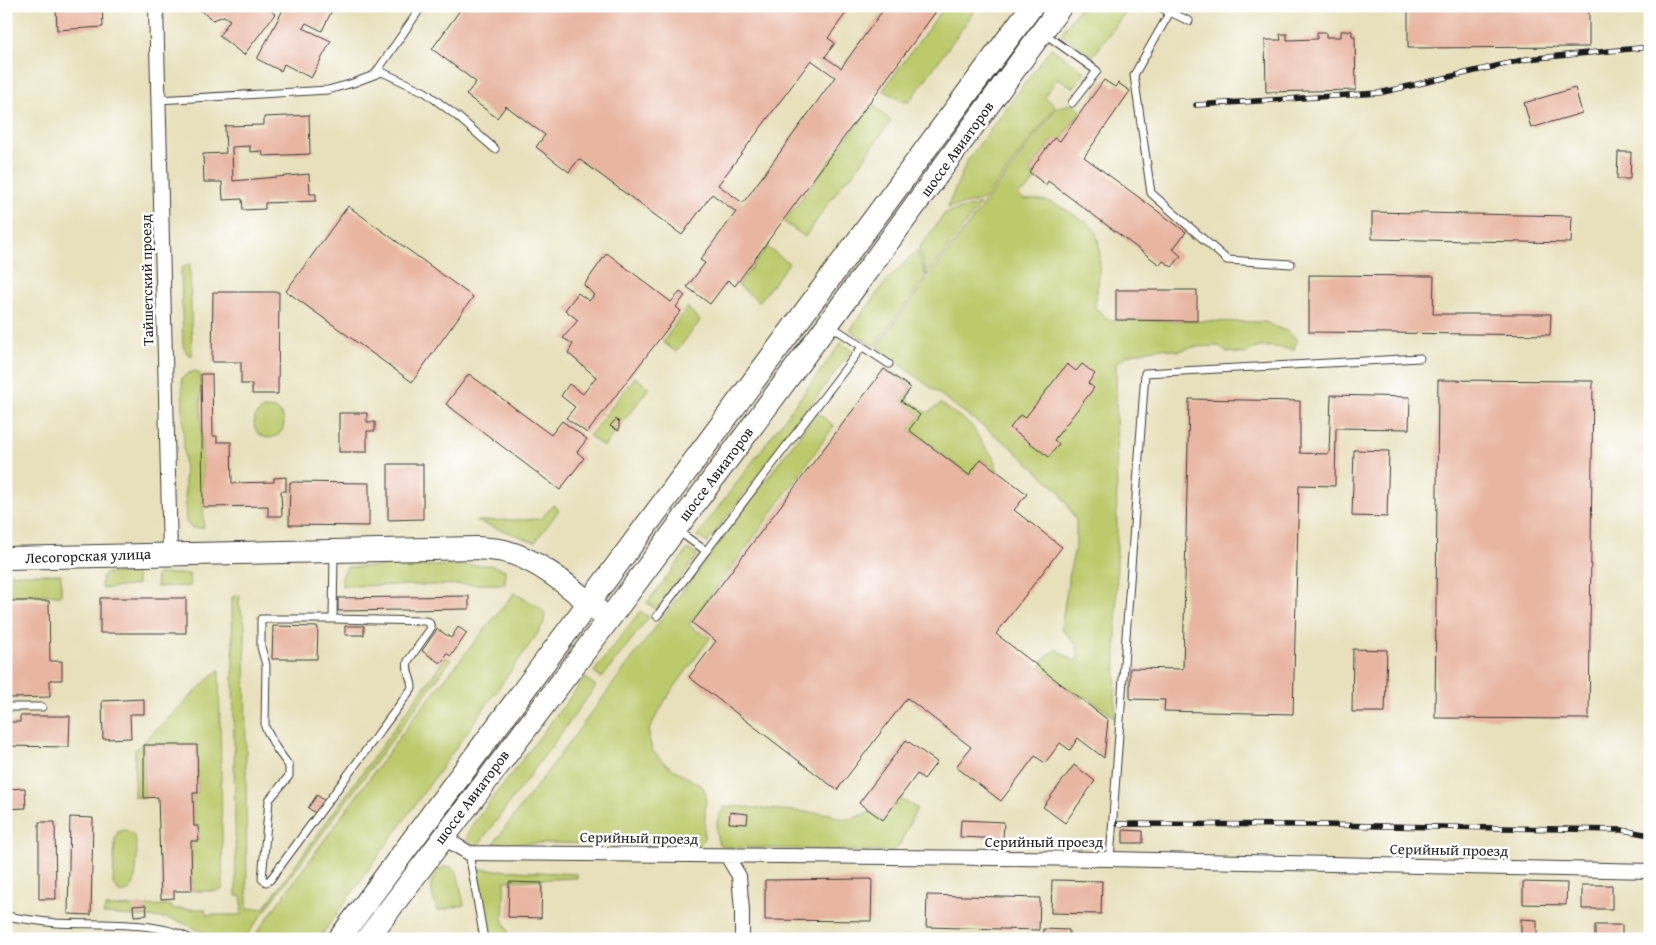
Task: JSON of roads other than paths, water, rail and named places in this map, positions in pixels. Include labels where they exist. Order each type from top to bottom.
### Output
[{"type":"main road","name":"шоссе Авиаторов","points":[[339,939],[1032,6]]},
{"type":"main road","name":"шоссе Авиаторов","points":[[367,939],[676,529],[1061,6]]},
{"type":"main road","name":"Лесогорская улица","points":[[6,558],[170,553],[477,548],[505,552],[530,561],[589,603],[608,619]]},
{"type":"street","name":"Тайшетский проезд","points":[[156,6],[170,553]]},
{"type":"street","name":"Серийный проезд","points":[[442,838],[469,853],[1110,859],[1650,871]]},
{"type":"street","points":[[728,856],[739,876],[742,939]]},
{"type":"lane","points":[[374,74],[422,6]]},
{"type":"lane","points":[[1157,6],[1189,21]]},
{"type":"lane","points":[[1170,12],[1134,75],[1150,193],[1227,260],[1291,264]]},
{"type":"lane","points":[[1042,32],[1097,71],[1072,103]]},
{"type":"lane","points":[[158,100],[328,90],[382,72],[425,92],[495,149]]},
{"type":"lane","points":[[828,324],[889,364]]},
{"type":"lane","points":[[657,616],[862,347]]},
{"type":"lane","points":[[1110,859],[1145,373],[1420,358]]},
{"type":"lane","points":[[676,529],[706,551]]},
{"type":"lane","points":[[334,550],[334,619]]},
{"type":"lane","points":[[261,619],[334,619],[424,621],[429,622],[431,628],[408,661],[407,666],[412,688],[270,880],[266,882],[262,879],[269,800],[288,776],[290,766],[276,748],[265,727],[266,665],[261,647],[261,619]]},
{"type":"lane","points":[[6,707],[42,707]]},
{"type":"lane","points":[[469,853],[484,939]]},
{"type":"lane","points":[[6,916],[56,923],[153,927],[169,930],[190,939]]},
{"type":"railway","points":[[1196,105],[1379,93],[1527,59],[1650,47]]},
{"type":"railway","points":[[1118,824],[1622,830],[1650,835]]}]
